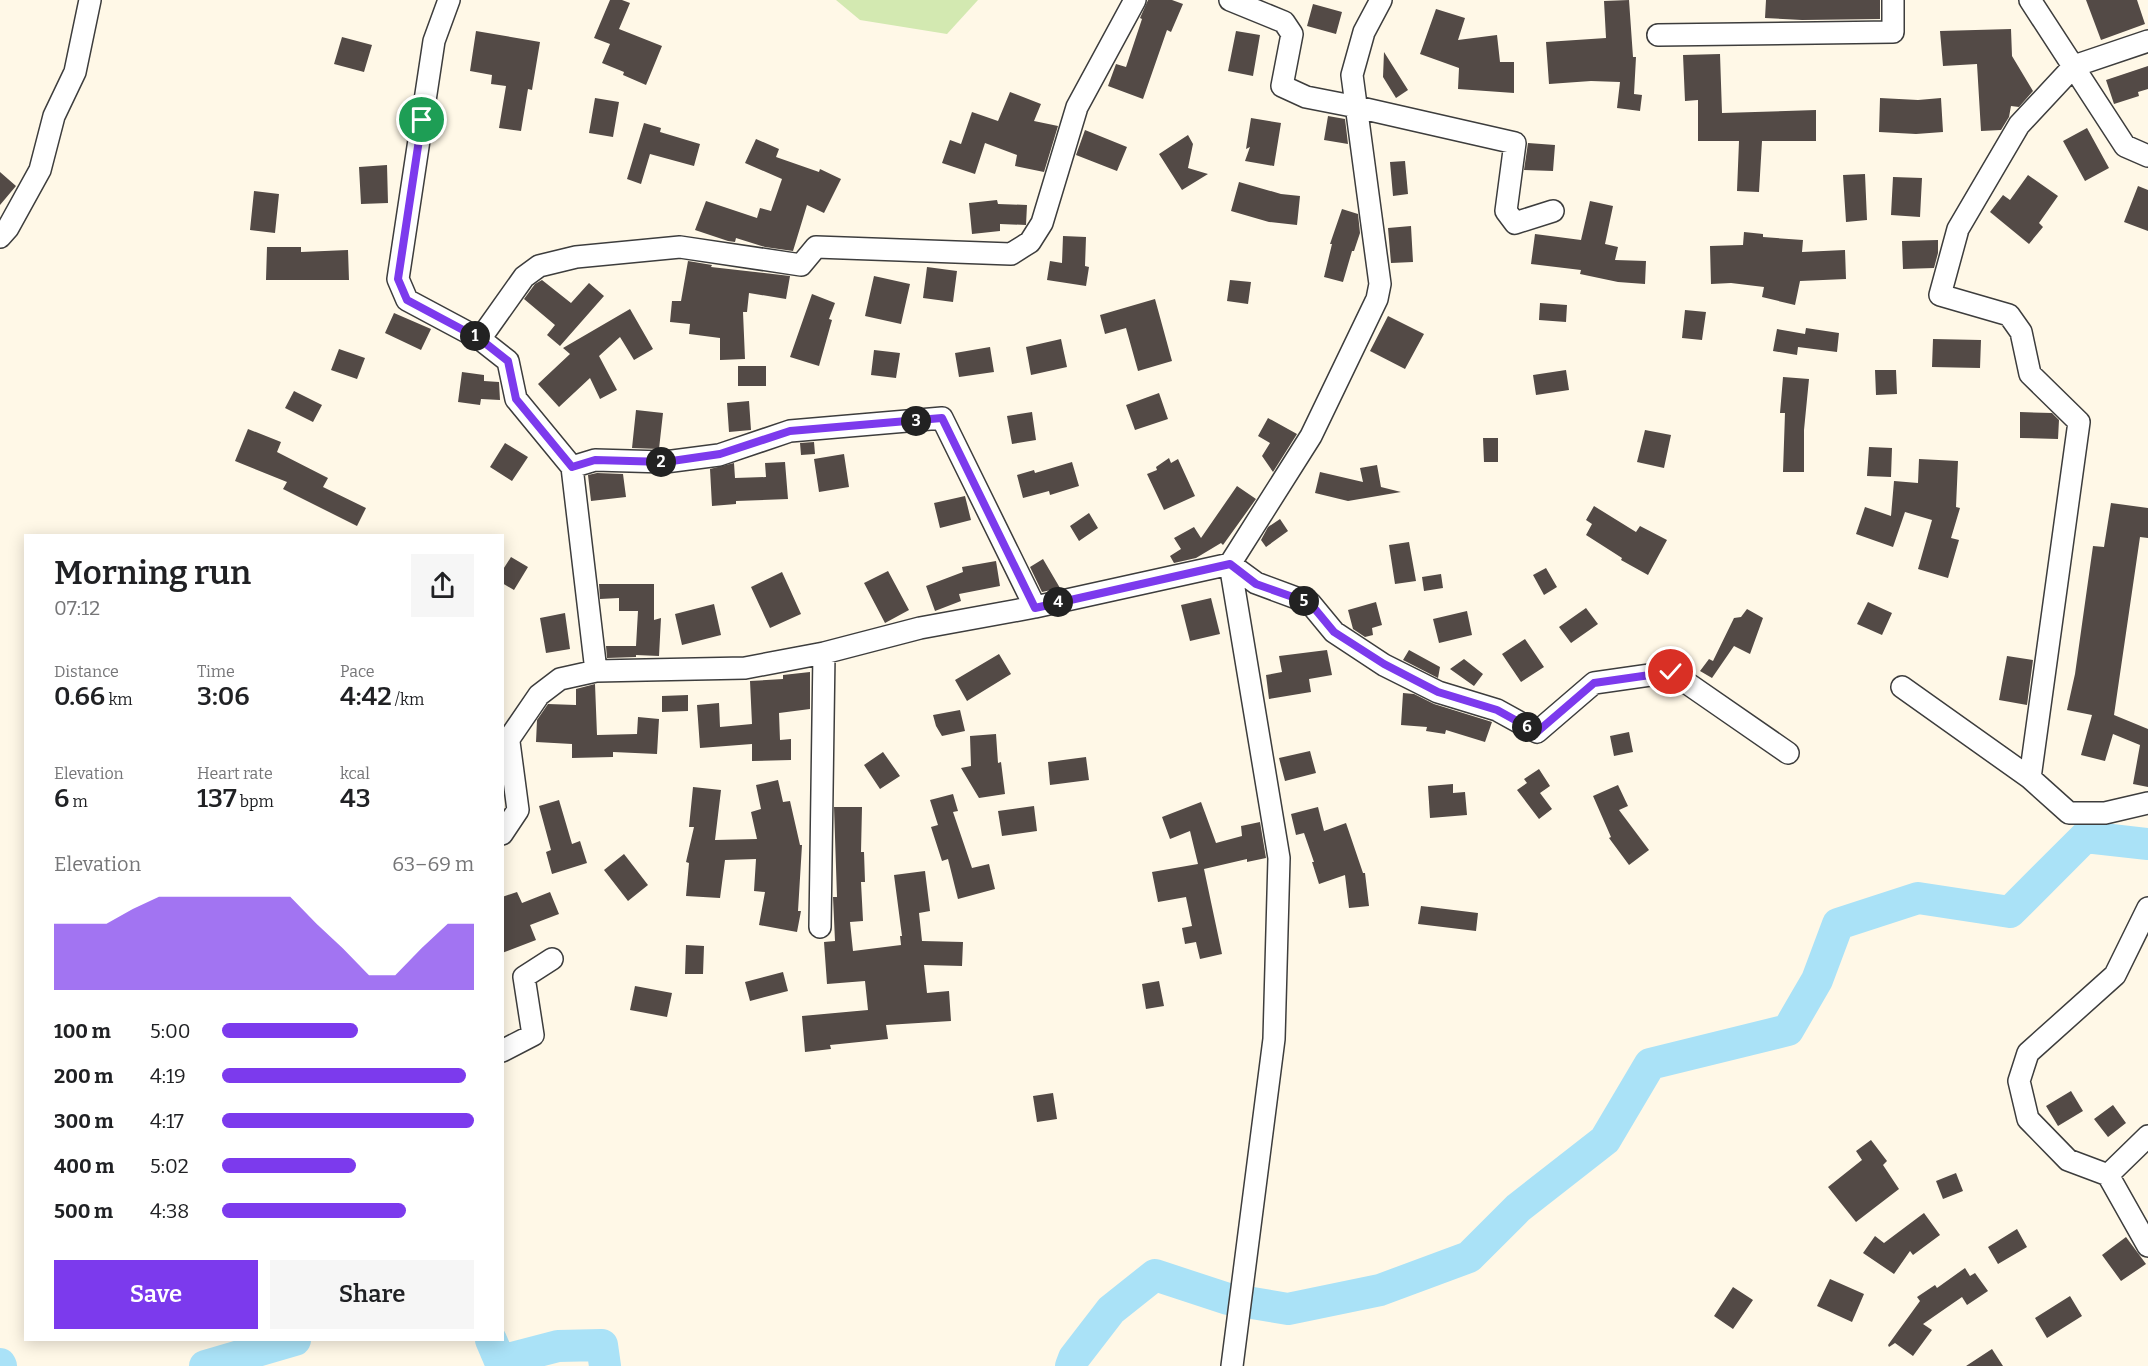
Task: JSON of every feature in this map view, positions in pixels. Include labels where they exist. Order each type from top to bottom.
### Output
[{"type":"street","points":[[3,229],[39,170],[54,116],[75,72],[90,0]]},
{"type":"street","points":[[449,0],[434,41],[398,279],[407,300],[480,339],[508,361],[516,399],[572,467],[596,671]]},
{"type":"street","points":[[480,339],[524,277],[539,266],[576,257],[680,247],[801,265],[816,247],[1011,254],[1030,242],[1042,223],[1077,107],[1135,0]]},
{"type":"street","points":[[1230,0],[1284,22],[1293,34],[1282,86],[1306,97],[1515,143],[1506,211],[1515,223],[1553,211]]},
{"type":"street","points":[[1232,1366],[1274,1039],[1279,858],[1230,564],[1311,436],[1377,299],[1380,284],[1352,75],[1364,33],[1381,0]]},
{"type":"street","points":[[1658,35],[1893,32],[1893,0]]},
{"type":"street","points":[[2030,0],[2125,146],[2148,156]]},
{"type":"street","points":[[2030,778],[2079,422],[2030,374],[2021,332],[2009,315],[1940,295],[1958,229],[2019,125],[2074,66],[2148,41]]},
{"type":"street","points":[[572,467],[595,460],[665,462],[720,454],[790,431],[942,418],[1035,608]]},
{"type":"street","points":[[504,831],[518,810],[506,745],[539,695],[560,679],[596,671],[745,668],[824,653],[920,628],[1035,608],[1230,564]]},
{"type":"street","points":[[1230,564],[1256,584],[1310,603],[1334,632],[1384,664],[1438,692],[1497,710],[1537,732],[1594,683],[1671,672],[1788,753]]},
{"type":"street","points":[[819,927],[824,653]]},
{"type":"street","points":[[1902,687],[2030,778],[2069,813],[2105,813],[2148,803]]},
{"type":"street","points":[[2148,908],[2115,975],[2028,1053],[2019,1081],[2028,1119],[2068,1160],[2109,1175],[2148,1246]]},
{"type":"street","points":[[504,1050],[533,1035],[524,977],[552,959]]},
{"type":"street","points":[[2109,1175],[2148,1136]]},
{"type":"green space","points":[[836,0],[978,0],[947,34],[860,20]]},
{"type":"building","points":[[610,0],[630,3],[619,29],[662,46],[646,85],[602,63],[610,44],[594,38]]},
{"type":"building","points":[[1148,0],[1172,0],[1183,4],[1171,32],[1167,30],[1143,99],[1108,86],[1116,64],[1126,67],[1142,19],[1140,18]]},
{"type":"building","points":[[1629,0],[1633,57],[1636,57],[1634,94],[1642,95],[1640,111],[1617,108],[1620,82],[1591,81],[1549,84],[1546,42],[1606,38],[1604,1]]},
{"type":"building","points":[[1766,0],[1880,0],[1880,19],[1765,18]]},
{"type":"building","points":[[2086,0],[2137,0],[2145,24],[2101,40]]},
{"type":"building","points":[[1313,4],[1342,12],[1336,34],[1307,26]]},
{"type":"building","points":[[1436,9],[1465,18],[1458,40],[1497,35],[1500,62],[1514,62],[1514,93],[1458,89],[1459,68],[1420,54]]},
{"type":"building","points":[[2011,29],[2012,56],[2033,91],[2019,107],[2011,106],[2009,117],[2001,130],[1981,131],[1977,64],[1943,66],[1940,31]]},
{"type":"building","points":[[476,31],[540,42],[532,90],[528,89],[521,131],[499,128],[506,86],[491,84],[492,75],[470,71]]},
{"type":"building","points":[[1236,31],[1260,35],[1253,76],[1228,71]]},
{"type":"building","points":[[342,37],[372,45],[364,72],[334,64]]},
{"type":"building","points":[[1384,52],[1408,90],[1396,98],[1383,77]]},
{"type":"building","points":[[1720,54],[1722,113],[1816,110],[1816,141],[1762,141],[1759,192],[1737,191],[1739,141],[1698,141],[1698,100],[1685,101],[1683,55]]},
{"type":"building","points":[[2148,66],[2148,89],[2138,92],[2139,96],[2114,104],[2106,80]]},
{"type":"building","points":[[1010,92],[1041,104],[1034,121],[1058,126],[1044,172],[1015,166],[1017,155],[985,143],[975,174],[942,163],[950,140],[961,144],[972,112],[998,121]]},
{"type":"building","points":[[595,98],[619,102],[613,137],[589,133]]},
{"type":"building","points":[[1880,98],[1918,100],[1941,98],[1943,132],[1916,134],[1879,132]]},
{"type":"building","points":[[1328,116],[1345,119],[1348,144],[1324,140]]},
{"type":"building","points":[[1251,118],[1281,123],[1274,166],[1245,161],[1250,147],[1246,149]]},
{"type":"building","points":[[644,123],[661,128],[660,132],[700,144],[694,166],[650,154],[641,184],[627,179]]},
{"type":"building","points":[[2087,128],[2109,168],[2085,181],[2063,141]]},
{"type":"building","points":[[1085,130],[1127,147],[1117,171],[1076,155]]},
{"type":"building","points":[[1188,135],[1193,144],[1188,168],[1208,174],[1182,190],[1159,154]]},
{"type":"building","points":[[756,139],[779,149],[776,157],[819,172],[820,169],[841,179],[824,213],[807,205],[793,251],[765,247],[736,238],[735,242],[728,241],[695,230],[706,201],[757,218],[760,208],[771,211],[782,179],[745,163]]},
{"type":"building","points":[[1528,143],[1555,145],[1553,171],[1524,170]]},
{"type":"building","points":[[1405,161],[1408,194],[1393,196],[1390,162]]},
{"type":"building","points":[[387,165],[388,203],[361,204],[359,167]]},
{"type":"building","points":[[0,172],[16,186],[0,205]]},
{"type":"building","points":[[1865,174],[1867,220],[1846,222],[1843,175]]},
{"type":"building","points":[[2028,175],[2058,196],[2039,223],[2043,227],[2029,244],[1990,212],[2003,195],[2010,200]]},
{"type":"building","points":[[1893,177],[1922,178],[1920,217],[1891,215]]},
{"type":"building","points":[[1239,182],[1281,194],[1300,196],[1297,225],[1269,222],[1231,211]]},
{"type":"building","points":[[2138,186],[2148,190],[2148,231],[2124,222]]},
{"type":"building","points":[[254,191],[279,194],[275,233],[250,230]]},
{"type":"building","points":[[997,200],[998,204],[1027,205],[1026,225],[1000,224],[1000,231],[972,234],[969,203]]},
{"type":"building","points":[[1590,201],[1613,206],[1605,244],[1618,247],[1615,260],[1646,261],[1645,284],[1618,282],[1580,274],[1581,270],[1531,264],[1535,234],[1581,240]]},
{"type":"building","points":[[1342,209],[1358,214],[1360,233],[1343,282],[1324,277],[1332,244],[1330,244]]},
{"type":"building","points":[[1411,226],[1413,262],[1391,263],[1388,228]]},
{"type":"building","points":[[1744,232],[1763,234],[1763,237],[1803,240],[1802,252],[1845,250],[1846,279],[1800,281],[1795,305],[1762,297],[1764,287],[1731,283],[1711,284],[1710,246],[1743,245]]},
{"type":"building","points":[[1063,236],[1086,237],[1085,266],[1089,267],[1086,286],[1047,280],[1050,261],[1062,263]]},
{"type":"building","points":[[1938,240],[1938,253],[1934,268],[1903,269],[1902,241]]},
{"type":"building","points":[[267,247],[301,247],[301,252],[348,250],[349,280],[266,280]]},
{"type":"building","points":[[688,261],[712,265],[711,267],[790,276],[786,299],[749,293],[747,312],[743,312],[745,359],[720,360],[720,338],[689,334],[690,324],[670,322],[672,301],[681,301]]},
{"type":"building","points":[[927,267],[957,271],[953,302],[923,298]]},
{"type":"building","points":[[874,276],[910,284],[901,324],[865,316]]},
{"type":"building","points":[[542,280],[571,303],[589,283],[604,296],[560,346],[547,335],[555,325],[524,299],[535,284]]},
{"type":"building","points":[[1230,280],[1251,282],[1248,304],[1227,301]]},
{"type":"building","points":[[812,294],[835,303],[829,319],[832,320],[819,366],[790,357]]},
{"type":"building","points":[[1155,299],[1172,361],[1138,371],[1126,328],[1105,334],[1100,315]]},
{"type":"building","points":[[1540,303],[1567,305],[1566,322],[1539,320]]},
{"type":"building","points":[[630,309],[653,349],[634,360],[620,337],[599,356],[617,390],[600,399],[590,378],[559,407],[538,384],[570,354],[563,348]]},
{"type":"building","points":[[1685,310],[1706,312],[1702,340],[1682,338]]},
{"type":"building","points":[[394,313],[431,329],[421,350],[385,333]]},
{"type":"building","points":[[1388,316],[1424,334],[1405,369],[1370,351]]},
{"type":"building","points":[[1806,328],[1839,333],[1837,352],[1798,347],[1797,355],[1773,351],[1777,329],[1805,334]]},
{"type":"building","points":[[1061,339],[1067,367],[1031,375],[1026,347]]},
{"type":"building","points":[[1933,339],[1981,340],[1980,368],[1932,367]]},
{"type":"building","points":[[990,347],[994,372],[959,377],[955,353]]},
{"type":"building","points":[[339,349],[365,358],[357,379],[331,370]]},
{"type":"building","points":[[874,350],[900,353],[896,378],[871,375]]},
{"type":"building","points":[[738,366],[766,366],[766,386],[738,386]]},
{"type":"building","points":[[1566,370],[1569,390],[1536,395],[1533,375]]},
{"type":"building","points":[[1875,370],[1896,370],[1897,394],[1876,395]]},
{"type":"building","points":[[462,372],[484,375],[484,381],[499,382],[500,400],[481,399],[480,405],[458,402]]},
{"type":"building","points":[[1783,377],[1809,379],[1804,430],[1804,472],[1783,472],[1785,413],[1780,413]]},
{"type":"building","points":[[294,391],[322,405],[313,422],[285,408]]},
{"type":"building","points":[[1159,393],[1168,419],[1135,430],[1126,405]]},
{"type":"building","points":[[749,401],[751,430],[729,432],[727,403]]},
{"type":"building","points":[[636,410],[663,413],[659,449],[632,448]]},
{"type":"building","points":[[1032,412],[1036,440],[1012,444],[1007,416]]},
{"type":"building","points":[[2020,412],[2052,413],[2059,420],[2058,439],[2020,438]]},
{"type":"building","points":[[1268,418],[1297,434],[1273,472],[1262,456],[1270,443],[1258,436]]},
{"type":"building","points":[[248,429],[281,442],[277,452],[328,478],[323,487],[366,508],[357,526],[283,489],[287,482],[235,461]]},
{"type":"building","points":[[1645,430],[1671,435],[1664,468],[1637,462]]},
{"type":"building","points":[[1483,438],[1498,438],[1498,462],[1484,462]]},
{"type":"building","points":[[814,442],[815,454],[801,455],[800,443]]},
{"type":"building","points":[[505,443],[528,457],[512,481],[490,467]]},
{"type":"building","points":[[1869,447],[1892,448],[1891,477],[1867,476]]},
{"type":"building","points":[[844,454],[849,487],[819,492],[814,459]]},
{"type":"building","points":[[1169,458],[1171,463],[1178,459],[1195,496],[1164,510],[1147,474],[1157,470],[1156,467]]},
{"type":"building","points":[[1919,459],[1958,461],[1956,507],[1960,508],[1951,538],[1959,540],[1948,578],[1918,569],[1932,520],[1905,512],[1893,547],[1856,534],[1865,507],[1891,516],[1894,481],[1918,483]]},
{"type":"building","points":[[785,462],[788,499],[736,501],[736,504],[712,506],[710,469],[734,463],[735,478],[766,477],[765,463]]},
{"type":"building","points":[[1072,462],[1079,486],[1050,495],[1049,491],[1023,498],[1017,475],[1034,470],[1035,473]]},
{"type":"building","points":[[1377,465],[1381,487],[1401,492],[1348,501],[1315,493],[1320,472],[1363,482],[1360,468]]},
{"type":"building","points":[[623,474],[626,497],[591,501],[588,475]]},
{"type":"building","points":[[1237,486],[1256,499],[1223,545],[1221,543],[1196,558],[1174,563],[1170,556],[1181,549],[1174,538],[1194,527],[1201,538]]},
{"type":"building","points":[[965,496],[971,520],[940,528],[934,503]]},
{"type":"building","points":[[2111,503],[2148,508],[2148,538],[2140,537],[2114,715],[2148,729],[2148,787],[2133,784],[2140,745],[2113,734],[2105,761],[2081,755],[2092,715],[2067,710],[2075,674],[2093,546],[2104,547]]},
{"type":"building","points":[[1594,506],[1636,532],[1640,526],[1667,540],[1648,575],[1621,560],[1622,558],[1586,535],[1592,524],[1586,520]]},
{"type":"building","points":[[1089,513],[1098,528],[1079,541],[1070,526]]},
{"type":"building","points":[[1280,519],[1288,531],[1266,547],[1261,540],[1268,527]]},
{"type":"building","points":[[1409,542],[1416,581],[1395,584],[1389,545]]},
{"type":"building","points":[[511,557],[528,567],[514,590],[504,584],[504,568]]},
{"type":"building","points":[[1043,559],[1060,588],[1042,592],[1030,567]]},
{"type":"building","points":[[996,561],[1000,586],[959,594],[961,601],[935,611],[926,586],[963,572],[962,567]]},
{"type":"building","points":[[1546,568],[1557,587],[1544,595],[1533,575]]},
{"type":"building","points":[[888,571],[909,610],[885,623],[864,583]]},
{"type":"building","points":[[782,572],[801,614],[770,628],[751,587]]},
{"type":"building","points":[[1441,574],[1443,588],[1424,591],[1422,577]]},
{"type":"building","points":[[599,584],[654,584],[654,620],[661,618],[659,656],[636,655],[636,657],[607,658],[606,646],[636,646],[638,611],[619,611],[619,598],[600,599]]},
{"type":"building","points":[[1211,598],[1220,634],[1190,641],[1181,605]]},
{"type":"building","points":[[1376,602],[1382,625],[1372,628],[1373,635],[1365,637],[1353,629],[1348,610]]},
{"type":"building","points":[[1868,602],[1892,613],[1882,635],[1857,624]]},
{"type":"building","points":[[714,604],[721,635],[682,645],[675,614]]},
{"type":"building","points":[[1586,608],[1598,624],[1571,643],[1559,627]]},
{"type":"building","points":[[1747,609],[1763,618],[1750,654],[1734,646],[1712,678],[1700,671],[1709,659],[1713,661],[1734,618],[1741,617]]},
{"type":"building","points":[[1467,611],[1472,635],[1439,643],[1433,619]]},
{"type":"building","points":[[565,613],[570,649],[546,653],[540,618]]},
{"type":"building","points":[[1525,639],[1544,667],[1521,682],[1502,654]]},
{"type":"building","points":[[1327,650],[1332,675],[1309,679],[1311,692],[1269,699],[1266,675],[1282,672],[1279,656]]},
{"type":"building","points":[[1409,650],[1440,667],[1438,678],[1403,660]]},
{"type":"building","points":[[999,654],[1011,674],[967,701],[955,680]]},
{"type":"building","points":[[2007,656],[2033,660],[2027,705],[1999,700]]},
{"type":"building","points":[[1464,659],[1483,674],[1474,686],[1450,669]]},
{"type":"building","points":[[810,672],[810,709],[779,713],[780,740],[791,739],[791,760],[752,761],[752,744],[700,748],[697,705],[719,703],[720,727],[752,724],[750,681],[783,679],[783,675]]},
{"type":"building","points":[[595,684],[597,735],[637,734],[638,717],[659,719],[657,754],[613,752],[613,757],[572,758],[572,744],[536,742],[537,720],[548,704],[576,705],[576,689]]},
{"type":"building","points":[[1403,693],[1414,694],[1434,704],[1492,722],[1485,742],[1446,730],[1445,734],[1426,731],[1427,727],[1401,725]]},
{"type":"building","points":[[688,695],[688,711],[662,712],[662,696]]},
{"type":"building","points":[[960,710],[965,731],[942,736],[933,715]]},
{"type":"building","points":[[1629,732],[1633,752],[1614,756],[1610,736]]},
{"type":"building","points":[[996,734],[998,763],[1001,762],[1005,794],[979,798],[961,768],[971,766],[970,736]]},
{"type":"building","points":[[1310,751],[1316,773],[1285,781],[1279,758]]},
{"type":"building","points":[[883,752],[900,776],[880,789],[864,765]]},
{"type":"building","points":[[1086,757],[1089,780],[1050,785],[1048,762]]},
{"type":"building","points":[[1539,769],[1550,786],[1540,793],[1552,809],[1539,819],[1517,790],[1527,783],[1524,779]]},
{"type":"building","points":[[778,780],[783,802],[790,801],[800,845],[802,845],[798,911],[801,911],[797,932],[759,925],[765,892],[754,891],[756,859],[725,860],[720,898],[686,896],[689,863],[686,862],[694,827],[689,827],[693,787],[721,790],[715,840],[757,839],[751,812],[761,809],[756,785]]},
{"type":"building","points":[[1453,784],[1453,793],[1465,792],[1467,815],[1430,818],[1428,786]]},
{"type":"building","points":[[1618,785],[1628,806],[1619,810],[1649,850],[1629,865],[1609,838],[1611,837],[1593,796]]},
{"type":"building","points":[[953,794],[958,811],[953,812],[972,868],[989,864],[995,889],[958,899],[948,859],[942,861],[931,827],[938,825],[930,800]]},
{"type":"building","points":[[559,800],[572,844],[580,841],[587,863],[552,874],[546,852],[551,850],[539,806]]},
{"type":"building","points":[[1201,802],[1216,843],[1242,836],[1241,826],[1260,822],[1266,858],[1247,862],[1247,859],[1204,869],[1222,954],[1200,959],[1196,942],[1185,944],[1182,928],[1192,926],[1186,897],[1158,902],[1152,872],[1198,864],[1190,831],[1170,839],[1162,817]]},
{"type":"building","points":[[1034,806],[1037,831],[1002,836],[998,811]]},
{"type":"building","points":[[834,807],[862,807],[861,852],[864,852],[865,882],[861,882],[863,921],[850,922],[853,951],[901,945],[900,936],[902,936],[894,875],[925,871],[930,911],[919,913],[922,941],[963,942],[962,966],[924,965],[927,993],[949,991],[951,1021],[886,1025],[888,1039],[830,1045],[831,1049],[805,1052],[802,1016],[868,1010],[865,981],[827,984],[824,942],[835,941],[833,897],[837,897]]},
{"type":"building","points":[[1318,807],[1324,831],[1346,823],[1363,873],[1365,873],[1369,906],[1349,908],[1345,875],[1319,884],[1304,833],[1296,835],[1291,814]]},
{"type":"building","points":[[624,854],[648,885],[628,901],[604,870]]},
{"type":"building","points":[[517,892],[522,903],[550,892],[559,914],[530,925],[536,940],[504,952],[504,896]]},
{"type":"building","points":[[1421,906],[1478,913],[1476,931],[1418,924]]},
{"type":"building","points":[[686,945],[704,946],[703,974],[685,974]]},
{"type":"building","points":[[783,972],[788,991],[750,1001],[745,982]]},
{"type":"building","points":[[1159,981],[1164,1006],[1146,1009],[1142,984]]},
{"type":"building","points":[[635,986],[672,993],[667,1017],[630,1010]]},
{"type":"building","points":[[2071,1091],[2083,1111],[2058,1126],[2046,1106]]},
{"type":"building","points":[[1053,1093],[1057,1119],[1037,1122],[1033,1096]]},
{"type":"building","points":[[2113,1105],[2126,1123],[2108,1137],[2094,1119]]},
{"type":"building","points":[[1871,1140],[1887,1161],[1883,1165],[1899,1189],[1856,1222],[1828,1187],[1862,1160],[1856,1151]]},
{"type":"building","points":[[1956,1173],[1963,1191],[1943,1199],[1936,1181]]},
{"type":"building","points":[[1924,1213],[1940,1235],[1913,1255],[1910,1251],[1894,1274],[1863,1253],[1875,1236],[1884,1243]]},
{"type":"building","points":[[2017,1229],[2027,1247],[1998,1264],[1988,1247]]},
{"type":"building","points":[[2126,1237],[2146,1264],[2121,1281],[2102,1255]]},
{"type":"building","points":[[1965,1268],[1970,1276],[1975,1273],[1988,1291],[1967,1305],[1962,1297],[1923,1324],[1932,1330],[1913,1356],[1895,1343],[1889,1347],[1888,1345],[1920,1301],[1917,1297],[1935,1285],[1937,1288]]},
{"type":"building","points":[[1830,1279],[1864,1294],[1852,1322],[1817,1306]]},
{"type":"building","points":[[1733,1287],[1753,1300],[1733,1329],[1714,1316]]},
{"type":"building","points":[[2070,1296],[2082,1316],[2047,1338],[2035,1318]]},
{"type":"building","points":[[1992,1349],[2003,1366],[1966,1366]]},
{"type":"waterway","points":[[1071,1366],[1074,1358],[1111,1310],[1155,1275],[1228,1299],[1288,1309],[1380,1290],[1469,1257],[1518,1208],[1605,1140],[1650,1064],[1788,1030],[1817,980],[1838,924],[1918,898],[2010,912],[2085,837],[2148,844]]},
{"type":"waterway","points":[[205,1366],[292,1341]]},
{"type":"waterway","points":[[491,1341],[500,1361],[558,1346],[602,1345],[605,1366]]},
{"type":"route","points":[[422,120],[398,279],[407,300],[480,339],[508,361],[516,399],[572,467],[595,460],[665,462],[720,454],[790,431],[942,418],[1035,608],[1230,564],[1256,584],[1310,603],[1334,632],[1384,664],[1438,692],[1497,710],[1537,732],[1594,683],[1671,672]]}]
